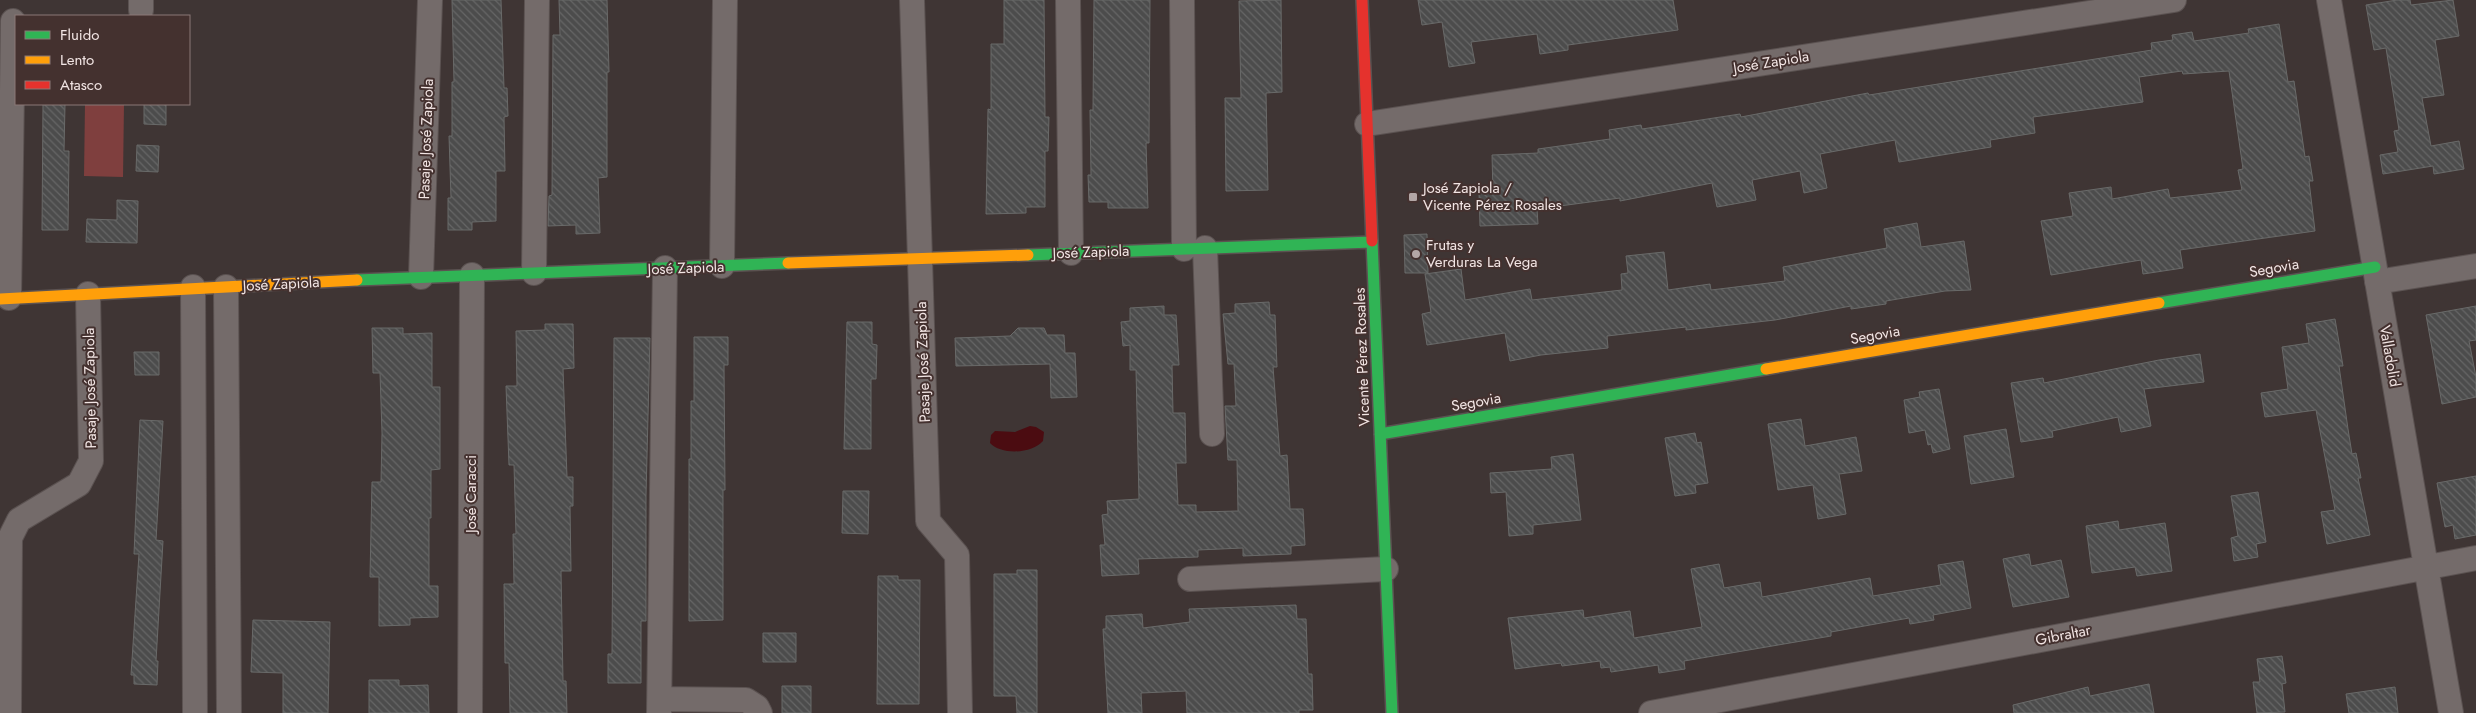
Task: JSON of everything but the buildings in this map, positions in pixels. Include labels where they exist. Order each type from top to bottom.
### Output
[{"type":"street","name":"Pasaje José Zapiola","points":[[421,277],[430,0]]},
{"type":"street","points":[[534,273],[537,0]]},
{"type":"street","points":[[722,266],[725,0]]},
{"type":"street","name":"Pasaje José Zapiola","points":[[912,0],[928,521],[957,555],[960,713]]},
{"type":"street","points":[[1068,0],[1071,253]]},
{"type":"street","points":[[1182,0],[1194,248],[1212,434]]},
{"type":"street","name":"Vicente Pérez Rosales","points":[[1362,0],[1392,713]]},
{"type":"street","name":"José Zapiola","points":[[1367,124],[2174,0]]},
{"type":"street","name":"Valladolid","points":[[2329,0],[2450,713]]},
{"type":"street","points":[[4,299],[13,21]]},
{"type":"street","name":"José Zapiola","points":[[4,299],[193,287],[421,277],[1372,242]]},
{"type":"street","points":[[2376,274],[2476,266]]},
{"type":"street","points":[[665,268],[659,706],[746,700],[757,707],[760,713]]},
{"type":"street","name":"Segovia","points":[[1380,434],[2376,274]]},
{"type":"street","name":"José Caracci","points":[[470,713],[472,275]]},
{"type":"street","points":[[193,287],[195,713]]},
{"type":"street","points":[[226,287],[228,713]]},
{"type":"street","name":"Pasaje José Zapiola","points":[[9,713],[10,538],[19,520],[80,484],[91,461],[88,294]]},
{"type":"street","name":"Gibraltar","points":[[1651,713],[2476,558]]},
{"type":"street","points":[[1190,579],[1386,569]]},
{"type":"shaded area","points":[[85,105],[124,105],[123,177],[84,176]]},
{"type":"shaded area","points":[[1030,426],[1044,432],[1043,441],[1032,448],[1024,451],[1009,451],[1001,450],[990,443],[991,435],[995,431],[1015,432]]},
{"type":"traffic: fast","points":[[1372,241],[1392,713]]},
{"type":"traffic: fast","points":[[1028,255],[1372,242]]},
{"type":"traffic: fast","points":[[357,280],[788,263]]},
{"type":"traffic: fast","points":[[2159,303],[2375,267]]},
{"type":"traffic: fast","points":[[1380,434],[1766,369]]},
{"type":"traffic: slow","points":[[788,263],[1028,255]]},
{"type":"traffic: slow","points":[[0,299],[357,280]]},
{"type":"traffic: slow","points":[[1766,369],[2159,303]]},
{"type":"traffic: jam","points":[[1362,0],[1372,241]]},
{"type":"place","name":"José Zapiola / Vicente Pérez Rosales","points":[[1413,197]]},
{"type":"place","name":"Frutas y Verduras La Vega","points":[[1416,254]]}]
